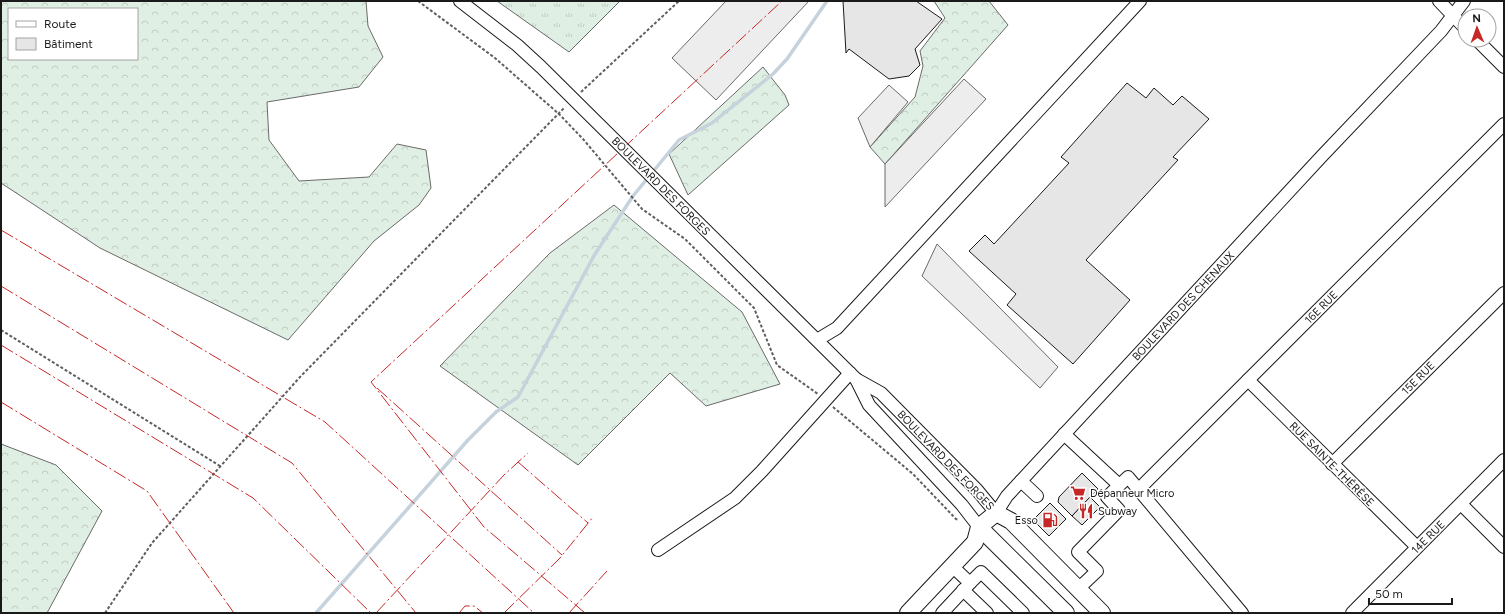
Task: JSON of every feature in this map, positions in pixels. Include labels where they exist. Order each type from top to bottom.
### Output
[{"type":"main road","name":"BOULEVARD DES CHENAUX","points":[[908,613],[974,542],[979,527],[996,513]]},
{"type":"main road","name":"BOULEVARD DES FORGES","points":[[996,513],[1010,521],[1102,613]]},
{"type":"main road","name":"BOULEVARD DES FORGES","points":[[979,527],[1066,613]]},
{"type":"street","name":"BOULEVARD DES FORGES","points":[[460,1],[517,45],[853,376],[881,393],[977,490],[996,513]]},
{"type":"street","points":[[817,340],[837,328],[1140,1]]},
{"type":"street","points":[[1439,1],[1457,20]]},
{"type":"street","name":"BOULEVARD DES CHENAUX","points":[[996,513],[1007,496],[1453,16],[1464,1]]},
{"type":"street","points":[[1485,48],[1504,67]]},
{"type":"street","name":"16E RUE","points":[[1140,491],[1142,486],[1504,124]]},
{"type":"street","name":"15E RUE","points":[[1332,464],[1504,293]]},
{"type":"street","name":"BOULEVARD DES FORGES","points":[[853,376],[869,405],[962,506],[979,527]]},
{"type":"street","points":[[658,550],[735,498],[762,471],[826,401],[853,376]]},
{"type":"street","name":"RUE SAINTE-THÉRÈSE","points":[[1248,380],[1417,548]]},
{"type":"street","points":[[1064,434],[1119,485]]},
{"type":"street","name":"14E RUE","points":[[1352,613],[1504,460]]},
{"type":"street","points":[[1078,589],[1096,571],[1078,552],[1119,510],[1107,497],[1128,477],[1140,491],[1142,496],[1242,613]]},
{"type":"street","points":[[1021,481],[1037,496]]},
{"type":"street","points":[[1461,504],[1504,547]]},
{"type":"street","points":[[952,566],[966,587],[987,613]]},
{"type":"street","points":[[942,613],[981,572],[1023,613]]},
{"type":"path","points":[[418,1],[495,58],[558,114],[583,139],[642,209],[685,239],[754,308],[777,365],[826,401],[913,474],[956,519],[979,527]]},
{"type":"path","points":[[105,613],[152,543],[300,377],[573,99],[679,1]]},
{"type":"path","points":[[1,330],[220,466]]},
{"type":"green space","points":[[1,1],[366,1],[368,26],[383,57],[359,87],[267,102],[269,140],[299,181],[369,177],[397,144],[426,150],[431,188],[419,205],[374,241],[288,340],[100,248],[1,183]]},
{"type":"green space","points":[[497,1],[620,1],[569,52]]},
{"type":"green space","points":[[934,1],[989,1],[1008,25],[885,164],[870,147],[915,97],[923,66],[920,51],[945,18]]},
{"type":"green space","points":[[763,67],[785,95],[789,105],[688,195],[669,154]]},
{"type":"green space","points":[[614,205],[742,312],[780,384],[706,406],[670,373],[578,465],[440,366],[550,253]]},
{"type":"green space","points":[[1,444],[56,465],[102,511],[47,613],[1,613]]},
{"type":"shaded area","points":[[726,1],[809,1],[716,100],[672,58]]},
{"type":"shaded area","points":[[964,79],[986,99],[885,207],[885,164]]},
{"type":"shaded area","points":[[889,85],[908,102],[870,147],[858,118]]},
{"type":"shaded area","points":[[937,244],[1058,367],[1040,388],[922,276]]},
{"type":"building","points":[[843,1],[916,1],[942,19],[915,49],[920,65],[909,76],[889,79],[849,49],[846,53]]},
{"type":"building","points":[[1127,83],[1146,98],[1154,88],[1173,105],[1182,96],[1209,119],[1173,157],[1178,160],[1086,260],[1130,300],[1073,364],[1007,305],[1016,294],[969,251],[985,235],[994,244],[1069,163],[1061,157]]},
{"type":"building","name":"Dépanneur Micro","points":[[1082,473],[1098,489],[1072,516],[1058,502],[1059,497]]},
{"type":"building","name":"Subway","points":[[1090,497],[1100,507],[1082,525],[1072,516]]},
{"type":"building","name":"Esso","points":[[1050,503],[1066,519],[1049,536],[1033,520]]},
{"type":"waterway","points":[[316,613],[468,440],[496,412],[518,397],[595,254],[633,196],[679,140],[712,123],[773,74],[787,59],[827,1]]},
{"type":"power","points":[[585,613],[484,527],[371,382],[782,1]]},
{"type":"power","points":[[1,230],[325,422],[534,613]]},
{"type":"power","points":[[1,286],[292,463],[416,613]]},
{"type":"power","points":[[1,345],[253,498],[371,613]]},
{"type":"power","points":[[377,388],[562,555]]},
{"type":"power","points":[[1,402],[147,491],[234,613]]},
{"type":"power","points":[[376,613],[504,475],[528,453]]},
{"type":"power","points":[[518,462],[588,523]]},
{"type":"power","points":[[504,613],[560,558],[593,517]]},
{"type":"power","points":[[569,613],[607,571]]},
{"type":"power","points":[[459,613],[465,606],[474,606],[483,613]]},
{"type":"place","name":"Dépanneur Micro","points":[[1078,493]]},
{"type":"place","name":"Subway","points":[[1086,511]]},
{"type":"place","name":"Esso","points":[[1050,520]]}]
